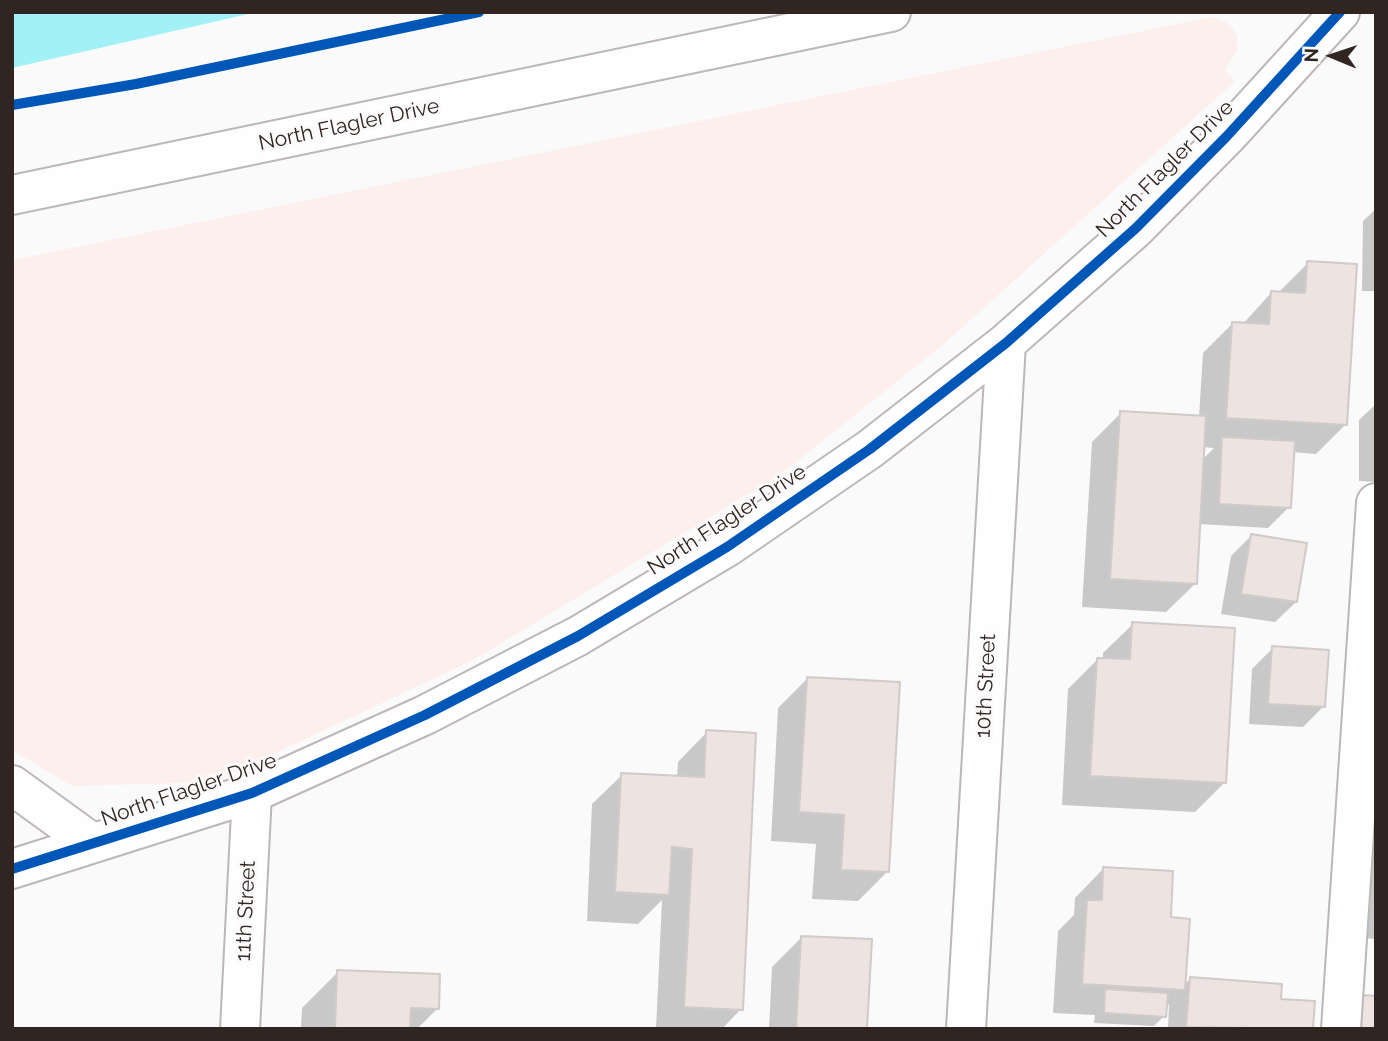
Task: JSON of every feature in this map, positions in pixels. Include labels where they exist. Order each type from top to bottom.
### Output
[{"type":"street","name":"North Flagler Drive","points":[[12,195],[891,12]]},
{"type":"street","name":"North Flagler Drive","points":[[12,869],[253,793],[425,715],[578,636],[727,547],[870,449],[1006,343],[1145,219],[1227,136],[1340,12]]},
{"type":"street","name":"10th Street","points":[[966,1029],[1006,343]]},
{"type":"street","points":[[1342,1029],[1376,503]]},
{"type":"street","name":"North Flagler Drive","points":[[12,785],[92,843]]},
{"type":"street","name":"11th Street","points":[[240,1029],[253,793]]},
{"type":"shaded area","points":[[1212,17],[1231,26],[1237,36],[1237,51],[1225,70],[1235,81],[945,343],[777,477],[473,660],[214,782],[72,786],[12,750],[12,260]]},
{"type":"water","points":[[12,12],[257,12],[12,68]]},
{"type":"building","points":[[1307,261],[1357,264],[1347,425],[1226,418],[1232,322],[1269,324],[1271,291],[1305,293]]},
{"type":"building","points":[[1120,411],[1206,416],[1197,584],[1110,579]]},
{"type":"building","points":[[1222,437],[1295,441],[1291,508],[1219,504]]},
{"type":"building","points":[[1251,534],[1307,543],[1297,602],[1241,594]]},
{"type":"building","points":[[1132,622],[1235,628],[1226,783],[1090,776],[1097,658],[1130,659]]},
{"type":"building","points":[[1272,646],[1329,650],[1325,707],[1268,704]]},
{"type":"building","points":[[807,677],[900,682],[889,872],[841,870],[844,815],[799,812]]},
{"type":"building","points":[[706,730],[756,733],[743,1010],[684,1007],[692,849],[672,847],[669,895],[615,892],[621,773],[704,777]]},
{"type":"building","points":[[1103,867],[1173,871],[1171,917],[1190,919],[1185,990],[1082,984],[1087,900],[1102,900]]},
{"type":"building","points":[[801,936],[872,939],[867,1029],[796,1029]]},
{"type":"building","points":[[337,970],[440,974],[439,1009],[411,1008],[410,1029],[335,1029]]},
{"type":"building","points":[[1190,977],[1282,984],[1281,999],[1315,1001],[1313,1029],[1186,1027]]},
{"type":"building","points":[[1105,989],[1168,993],[1166,1017],[1104,1013]]},
{"type":"building","points":[[1363,995],[1376,996],[1376,1029],[1361,1029]]},
{"type":"cycle path","points":[[12,105],[136,84],[479,12]]},
{"type":"cycle path","points":[[12,869],[252,793],[425,715],[578,636],[727,547],[870,449],[1006,343],[1136,228],[1227,136],[1340,12]]}]
